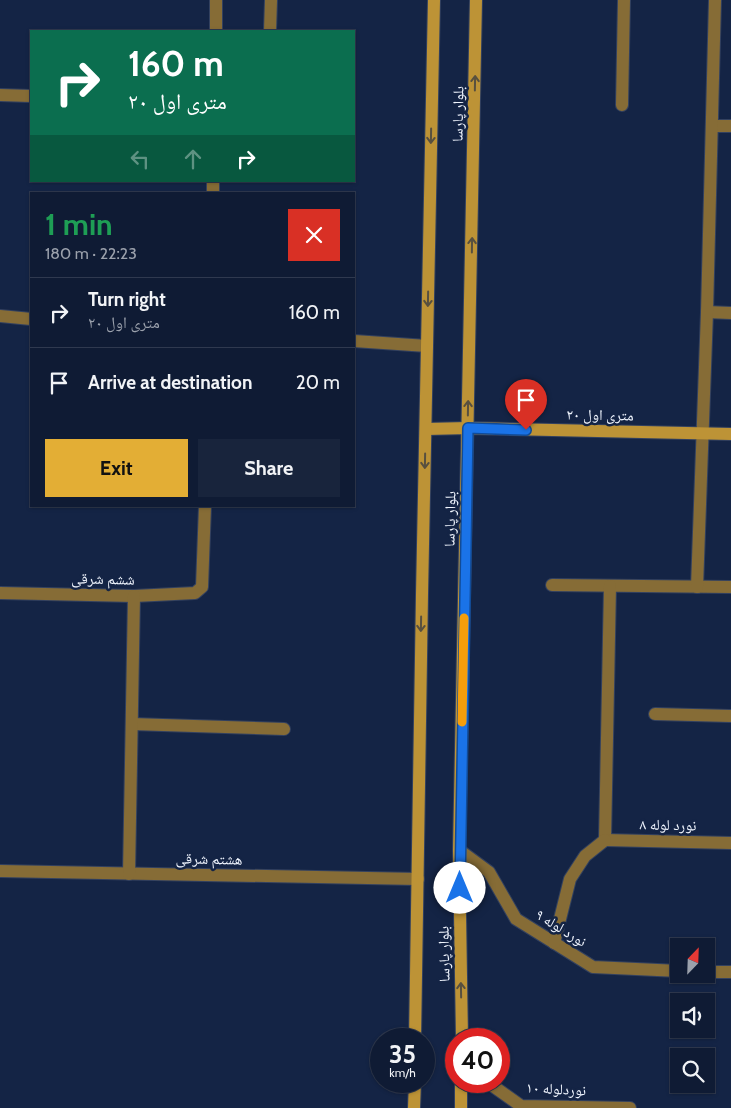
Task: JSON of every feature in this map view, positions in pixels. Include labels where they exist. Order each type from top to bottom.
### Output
[{"type":"street","points":[[216,0],[216,30]]},
{"type":"street","points":[[270,30],[271,0]]},
{"type":"street","name":"بلوار پارسا","points":[[415,1028],[434,0]]},
{"type":"street","name":"بلوار پارسا","points":[[462,1028],[460,850],[476,0]]},
{"type":"street","points":[[622,105],[624,0]]},
{"type":"street","points":[[697,587],[707,312],[715,0]]},
{"type":"street","points":[[0,95],[30,96]]},
{"type":"street","points":[[712,126],[731,126]]},
{"type":"street","points":[[707,312],[731,313]]},
{"type":"street","points":[[0,316],[30,319]]},
{"type":"street","points":[[355,341],[427,346]]},
{"type":"street","name":"۲۰ متری اول","points":[[426,429],[468,428],[731,434]]},
{"type":"street","name":"ششم شرقی","points":[[0,593],[134,596],[195,593],[202,587],[205,507]]},
{"type":"street","points":[[552,586],[731,587]]},
{"type":"street","points":[[554,943],[570,879],[585,856],[605,840],[610,586]]},
{"type":"street","points":[[129,874],[134,596]]},
{"type":"street","points":[[655,714],[731,716]]},
{"type":"street","points":[[132,724],[284,729]]},
{"type":"street","name":"۸ نورد لوله","points":[[605,840],[731,842]]},
{"type":"street","name":"۹ نورد لوله","points":[[460,850],[490,872],[516,919],[593,967],[670,971]]},
{"type":"street","name":"هشتم شرقی","points":[[0,871],[418,880]]},
{"type":"street","points":[[715,972],[731,972]]},
{"type":"street","points":[[414,1093],[414,1108]]},
{"type":"street","points":[[461,1108],[462,1093]]},
{"type":"street","name":"۱۰ نوردلوله","points":[[503,1093],[521,1106],[630,1108]]},
{"type":"slow traffic","points":[[462,722],[464,618]]},
{"type":"route","points":[[460,888],[468,428],[526,430]]}]
